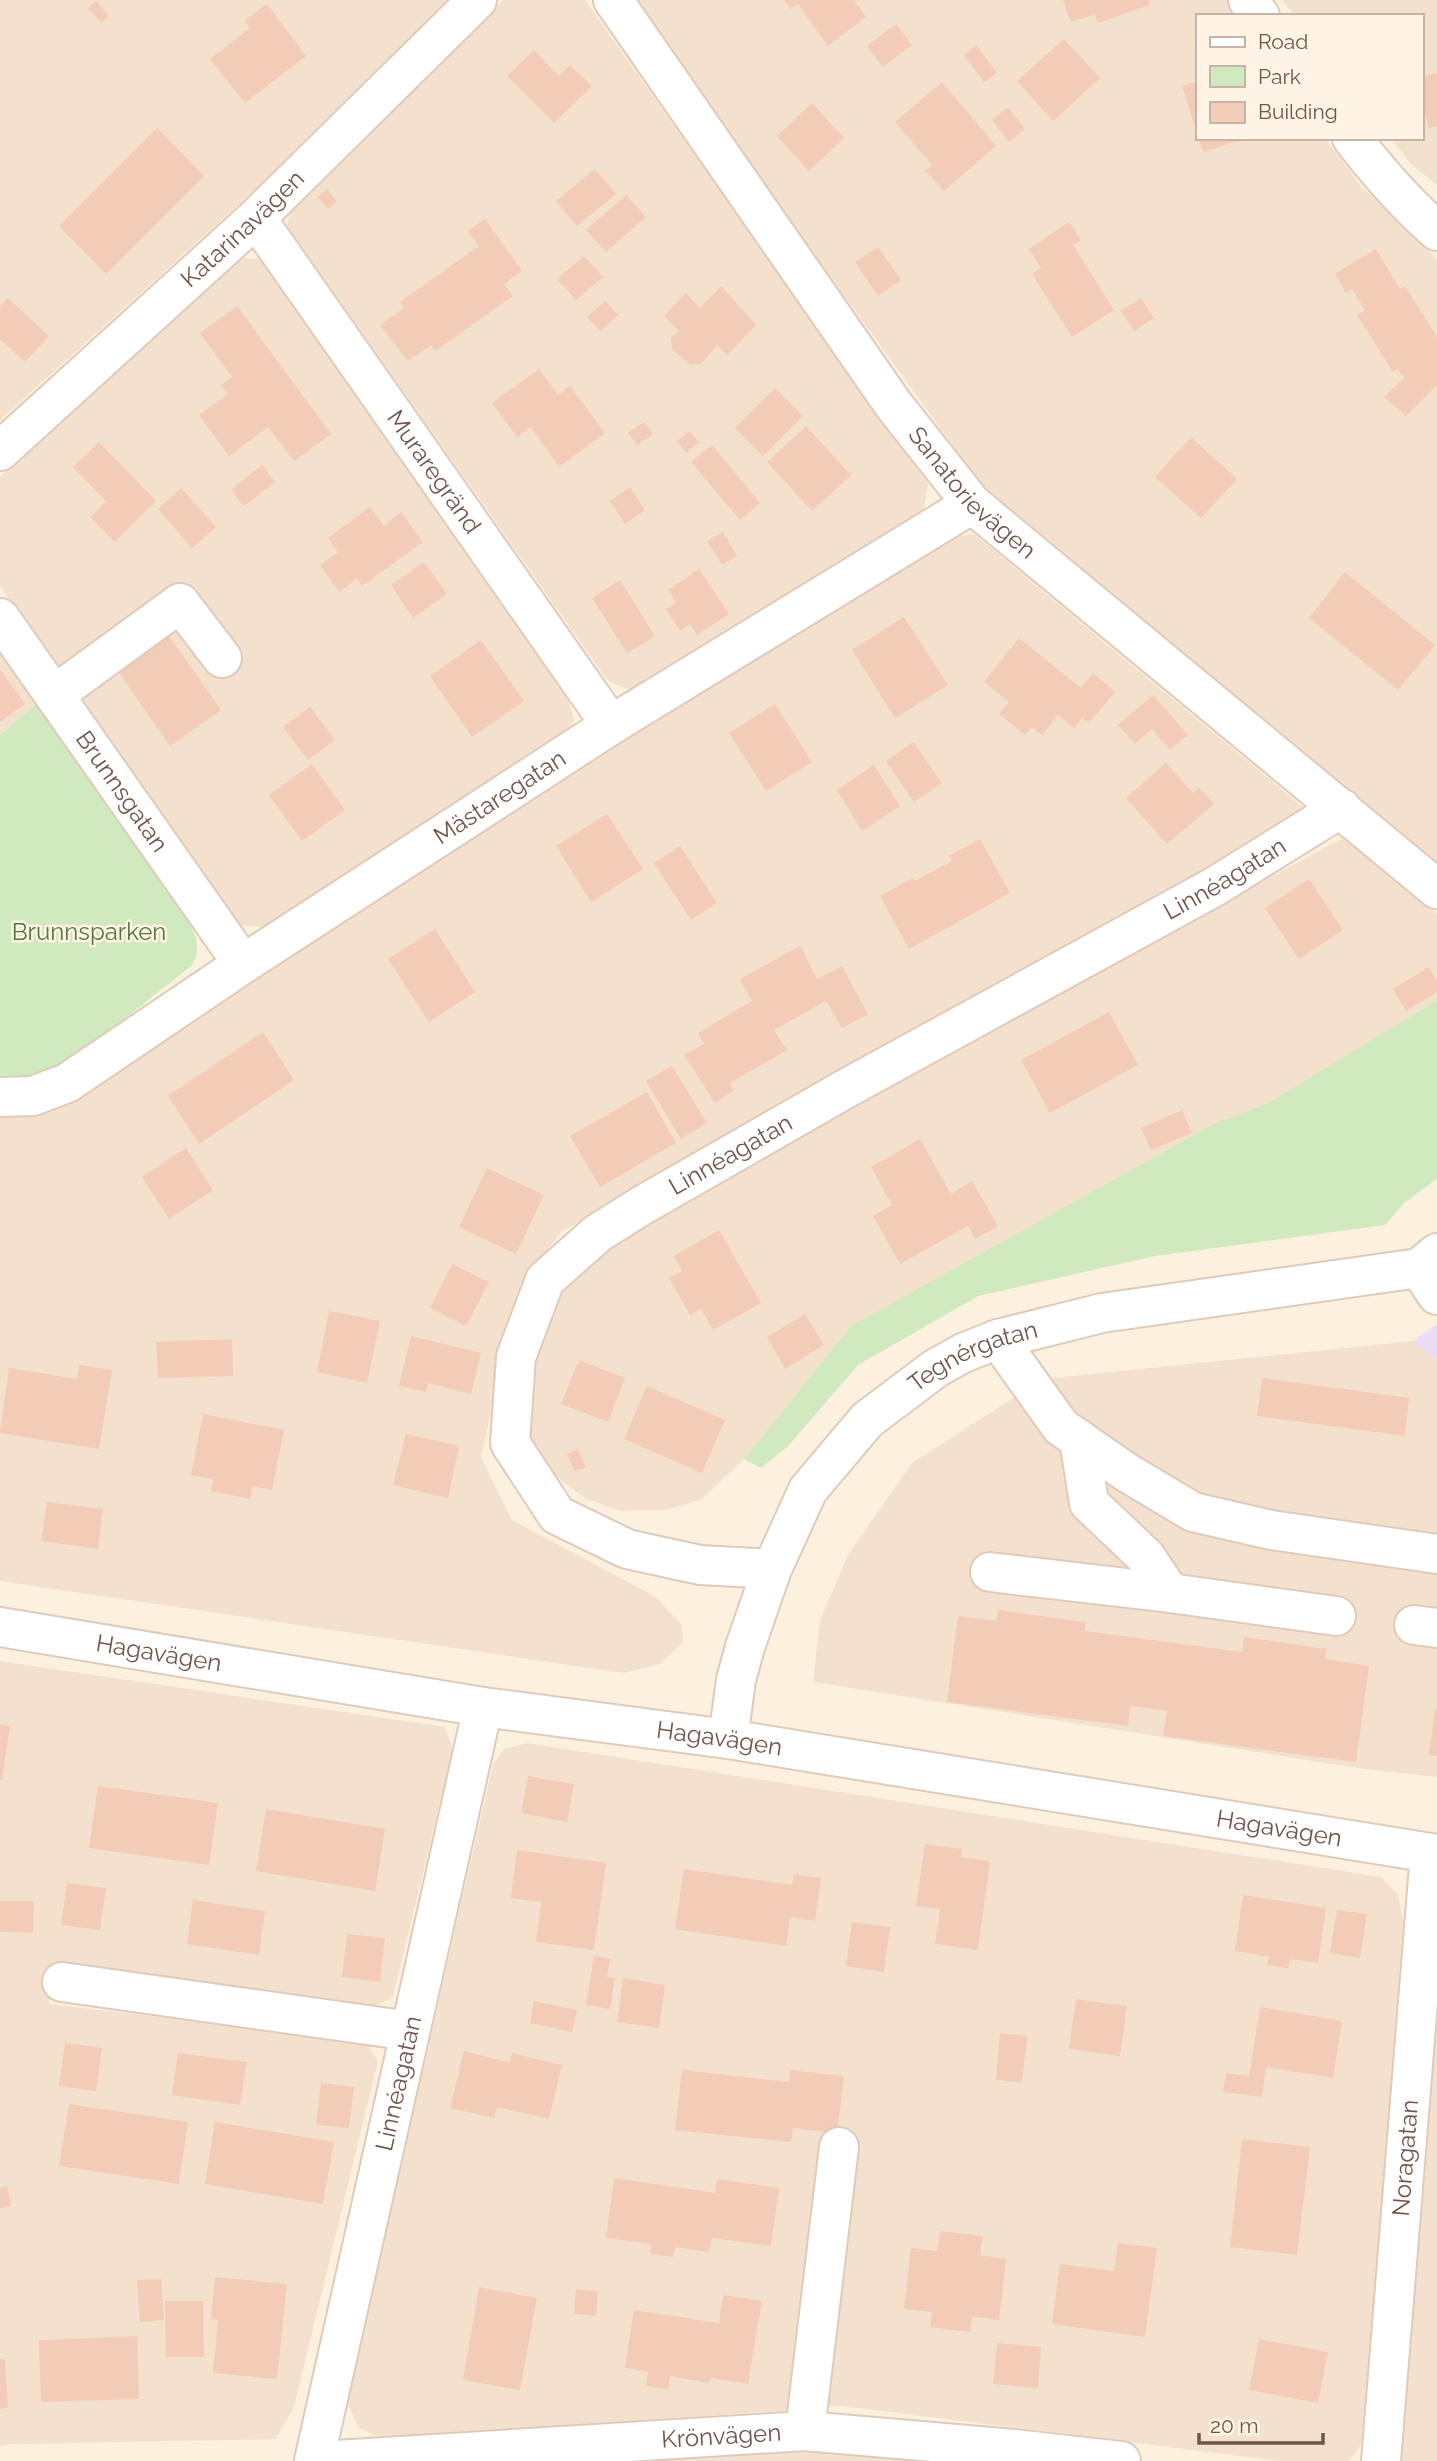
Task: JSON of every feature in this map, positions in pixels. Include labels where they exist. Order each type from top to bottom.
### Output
[{"type":"street","name":"Katarinavägen","points":[[0,451],[256,218],[477,0]]},
{"type":"street","name":"Sanatorievägen","points":[[614,0],[892,404],[972,504],[1437,888]]},
{"type":"street","points":[[1354,140],[1380,175],[1437,231]]},
{"type":"street","name":"Muraregränd","points":[[256,218],[611,726]]},
{"type":"street","name":"Mästaregatan","points":[[16,1096],[67,1083],[243,964],[611,726],[972,504]]},
{"type":"street","points":[[54,695],[180,603],[222,658]]},
{"type":"street","name":"Brunnsgatan","points":[[0,618],[243,964]]},
{"type":"street","name":"Linnéagatan","points":[[772,1569],[700,1565],[627,1549],[557,1515],[510,1443],[516,1357],[545,1280],[598,1233],[641,1206],[847,1088],[1214,887],[1341,808]]},
{"type":"street","name":"Tegnérgatan","points":[[728,1739],[736,1679],[772,1569],[808,1490],[867,1420],[936,1368],[963,1353],[998,1339],[1102,1313],[1431,1272]]},
{"type":"street","points":[[998,1339],[1061,1427],[1126,1472],[1193,1512],[1271,1530],[1437,1554]]},
{"type":"street","points":[[1079,1439],[1089,1503],[1146,1557],[1170,1593]]},
{"type":"street","points":[[990,1572],[1336,1616]]},
{"type":"street","name":"Hagavägen","points":[[0,1626],[483,1707],[728,1739],[1434,1854]]},
{"type":"street","name":"Linnéagatan","points":[[314,2461],[483,1707]]},
{"type":"street","name":"Noragatan","points":[[1381,2461],[1434,1854]]},
{"type":"street","points":[[62,1982],[410,2031]]},
{"type":"street","points":[[805,2431],[839,2147]]},
{"type":"street","name":"Krönvägen","points":[[320,2461],[532,2454],[805,2431],[1013,2455],[1121,2461]]},
{"type":"shaded area","points":[[0,0],[455,0],[269,177],[0,420]]},
{"type":"shaded area","points":[[503,0],[585,0],[928,484],[924,510],[642,689],[627,689],[607,680],[287,226],[292,204]]},
{"type":"shaded area","points":[[629,0],[1226,0],[1236,14],[1196,14],[1196,140],[1326,140],[1360,185],[1437,259],[1437,869],[986,491]]},
{"type":"shaded area","points":[[1282,0],[1437,0],[1437,185],[1411,164],[1393,140],[1423,140],[1423,14],[1293,14]]},
{"type":"shaded area","points":[[231,257],[258,259],[278,273],[569,702],[574,720],[567,737],[273,924],[260,927],[242,926],[230,918],[0,586],[0,477]]},
{"type":"shaded area","points":[[974,534],[1310,813],[561,1232],[520,1284],[481,1457],[512,1520],[656,1597],[682,1625],[683,1642],[660,1664],[624,1673],[0,1581],[0,1097],[945,538]]},
{"type":"shaded area","points":[[0,646],[42,699],[0,735]]},
{"type":"shaded area","points":[[1348,835],[1437,914],[1437,1000],[1268,1103],[1215,1123],[851,1326],[744,1459],[703,1498],[665,1510],[619,1511],[585,1498],[543,1467],[525,1436],[525,1409],[548,1315],[566,1276],[601,1243]]},
{"type":"shaded area","points":[[1437,1324],[1437,1360],[1413,1341]]},
{"type":"shaded area","points":[[1413,1341],[1437,1360],[1437,1777],[1364,1769],[813,1682],[820,1620],[848,1555],[912,1463],[1043,1379]]},
{"type":"shaded area","points":[[0,1661],[445,1727],[453,1749],[393,1997],[371,2008],[52,1966],[49,2004],[365,2041],[378,2061],[294,2407],[276,2439],[0,2446]]},
{"type":"shaded area","points":[[527,1743],[1381,1877],[1398,1895],[1403,1920],[1367,2437],[1349,2461],[1280,2461],[842,2406],[385,2440],[359,2428],[346,2401],[493,1765],[504,1749]]},
{"type":"shaded area","points":[[1437,1991],[1437,2461],[1396,2461]]},
{"type":"shaded area","points":[[813,2452],[946,2461],[599,2461]]},
{"type":"green space","name":"Brunnsparken","points":[[42,699],[187,916],[196,941],[197,953],[191,966],[68,1064],[30,1080],[0,1080],[0,735]]},
{"type":"green space","points":[[1437,1000],[1437,1179],[1404,1203],[1385,1225],[1155,1256],[978,1296],[858,1365],[788,1446],[761,1468],[744,1459],[851,1326],[1215,1123],[1268,1103]]},
{"type":"building","points":[[784,0],[854,0],[866,17],[828,46],[798,4],[791,9]]},
{"type":"building","points":[[1063,0],[1149,0],[1150,5],[1098,23],[1095,14],[1071,22]]},
{"type":"building","points":[[96,1],[109,16],[101,23],[88,8]]},
{"type":"building","points":[[267,4],[306,56],[245,103],[210,59],[250,28],[245,20]]},
{"type":"building","points":[[896,24],[912,45],[883,67],[867,46]]},
{"type":"building","points":[[1064,39],[1100,78],[1053,121],[1017,81]]},
{"type":"building","points":[[976,45],[997,73],[984,82],[964,55]]},
{"type":"building","points":[[534,50],[559,76],[570,65],[592,86],[554,123],[507,76]]},
{"type":"building","points":[[1437,73],[1437,126],[1429,128],[1423,108],[1423,76]]},
{"type":"building","points":[[942,82],[996,146],[944,191],[925,170],[932,165],[895,122]]},
{"type":"building","points":[[1196,82],[1196,130],[1182,86]]},
{"type":"building","points":[[812,103],[844,138],[809,171],[777,136]]},
{"type":"building","points":[[1008,107],[1025,129],[1009,142],[992,120]]},
{"type":"building","points":[[157,128],[204,176],[106,274],[59,226]]},
{"type":"building","points":[[1199,140],[1241,140],[1203,152]]},
{"type":"building","points":[[595,169],[616,194],[577,226],[556,201]]},
{"type":"building","points":[[327,189],[337,201],[328,209],[318,197]]},
{"type":"building","points":[[626,195],[646,217],[606,252],[586,230]]},
{"type":"building","points":[[485,219],[522,271],[504,284],[513,296],[435,351],[431,345],[408,361],[380,325],[404,308],[400,302],[479,246],[468,231]]},
{"type":"building","points":[[1069,222],[1081,240],[1073,245],[1114,310],[1072,337],[1032,274],[1041,268],[1029,249]]},
{"type":"building","points":[[878,247],[901,280],[878,296],[855,262]]},
{"type":"building","points":[[1376,249],[1400,289],[1405,286],[1437,337],[1437,385],[1406,416],[1384,397],[1404,378],[1398,369],[1393,372],[1357,315],[1365,310],[1352,289],[1346,293],[1335,274]]},
{"type":"building","points":[[584,256],[603,277],[576,300],[557,279]]},
{"type":"building","points":[[721,286],[756,325],[727,355],[717,345],[701,364],[690,365],[672,349],[671,338],[679,331],[664,316],[686,293],[700,308]]},
{"type":"building","points":[[8,298],[49,336],[25,362],[0,339],[0,306]]},
{"type":"building","points":[[1141,298],[1154,318],[1134,331],[1121,311]]},
{"type":"building","points":[[605,301],[618,315],[601,331],[587,317]]},
{"type":"building","points":[[237,306],[331,434],[294,461],[268,427],[229,456],[199,415],[228,394],[221,385],[232,377],[200,333]]},
{"type":"building","points":[[539,369],[558,395],[570,386],[605,433],[559,467],[531,427],[517,437],[492,403]]},
{"type":"building","points":[[775,388],[803,416],[763,456],[735,428]]},
{"type":"building","points":[[644,422],[653,434],[637,445],[628,433]]},
{"type":"building","points":[[806,426],[851,475],[812,511],[767,462]]},
{"type":"building","points":[[689,431],[699,442],[686,453],[677,441]]},
{"type":"building","points":[[1191,437],[1237,479],[1201,518],[1155,477]]},
{"type":"building","points":[[99,442],[156,501],[115,542],[90,517],[106,501],[73,467]]},
{"type":"building","points":[[712,445],[760,503],[740,520],[691,462]]},
{"type":"building","points":[[262,465],[275,482],[244,506],[231,490]]},
{"type":"building","points":[[630,487],[645,510],[625,524],[610,501]]},
{"type":"building","points":[[181,488],[216,527],[192,548],[158,509]]},
{"type":"building","points":[[370,507],[384,526],[401,512],[423,542],[362,586],[357,579],[339,592],[320,565],[338,552],[328,538]]},
{"type":"building","points":[[723,532],[737,556],[722,565],[707,541]]},
{"type":"building","points":[[424,562],[447,594],[413,618],[391,585]]},
{"type":"building","points":[[699,569],[729,614],[697,635],[690,624],[680,631],[666,609],[676,603],[668,590]]},
{"type":"building","points":[[1345,572],[1435,645],[1398,690],[1309,618]]},
{"type":"building","points":[[620,580],[655,636],[627,653],[592,598]]},
{"type":"building","points":[[904,617],[948,685],[895,718],[852,650]]},
{"type":"building","points":[[165,630],[221,710],[170,746],[114,666]]},
{"type":"building","points":[[1019,638],[1081,688],[1093,673],[1115,692],[1089,723],[1083,718],[1074,728],[1058,715],[1042,735],[1032,727],[1025,735],[999,714],[1009,702],[984,682]]},
{"type":"building","points":[[481,640],[524,701],[472,737],[430,676]]},
{"type":"building","points":[[0,669],[25,704],[0,722]]},
{"type":"building","points":[[1153,695],[1188,735],[1170,750],[1152,729],[1135,744],[1118,725]]},
{"type":"building","points":[[775,704],[812,762],[766,791],[729,733]]},
{"type":"building","points":[[310,707],[335,740],[308,760],[283,727]]},
{"type":"building","points":[[913,742],[942,783],[914,802],[886,761]]},
{"type":"building","points":[[1166,763],[1193,793],[1199,787],[1214,804],[1167,844],[1126,798]]},
{"type":"building","points":[[312,764],[345,810],[302,841],[269,795]]},
{"type":"building","points":[[874,765],[900,806],[862,831],[837,790]]},
{"type":"building","points":[[607,814],[643,869],[591,902],[556,846]]},
{"type":"building","points":[[980,839],[1010,893],[909,949],[880,896],[952,861],[949,856]]},
{"type":"building","points":[[680,846],[717,903],[691,920],[654,863]]},
{"type":"building","points":[[1309,879],[1343,930],[1299,959],[1265,908]]},
{"type":"building","points":[[435,929],[475,992],[429,1022],[388,959]]},
{"type":"building","points":[[800,946],[817,979],[842,966],[868,1014],[842,1028],[826,1001],[774,1030],[787,1050],[730,1083],[733,1091],[715,1103],[684,1055],[704,1044],[698,1033],[752,1001],[740,979]]},
{"type":"building","points":[[1429,967],[1437,981],[1437,992],[1406,1011],[1393,989]]},
{"type":"building","points":[[1109,1012],[1138,1065],[1050,1113],[1021,1060]]},
{"type":"building","points":[[263,1032],[294,1080],[199,1144],[168,1096]]},
{"type":"building","points":[[672,1066],[707,1123],[681,1139],[646,1081]]},
{"type":"building","points":[[647,1092],[676,1143],[600,1187],[570,1136]]},
{"type":"building","points":[[1182,1110],[1192,1133],[1151,1150],[1141,1128]]},
{"type":"building","points":[[920,1139],[951,1194],[972,1181],[998,1226],[975,1239],[968,1226],[900,1264],[873,1216],[892,1205],[871,1167]]},
{"type":"building","points":[[186,1148],[213,1190],[169,1219],[142,1177]]},
{"type":"building","points":[[487,1168],[544,1195],[516,1254],[459,1227]]},
{"type":"building","points":[[719,1230],[761,1303],[713,1330],[701,1309],[690,1315],[669,1278],[682,1271],[674,1256]]},
{"type":"building","points":[[452,1264],[489,1282],[466,1326],[430,1308]]},
{"type":"building","points":[[329,1311],[380,1321],[367,1383],[317,1372]]},
{"type":"building","points":[[805,1314],[824,1345],[785,1369],[767,1337]]},
{"type":"building","points":[[411,1336],[481,1353],[471,1394],[428,1383],[426,1392],[399,1386]]},
{"type":"building","points":[[232,1339],[233,1376],[158,1378],[156,1342]]},
{"type":"building","points":[[579,1360],[625,1378],[608,1422],[561,1404]]},
{"type":"building","points":[[79,1365],[112,1370],[99,1449],[0,1433],[9,1368],[77,1379]]},
{"type":"building","points":[[1262,1378],[1409,1398],[1405,1436],[1257,1416]]},
{"type":"building","points":[[647,1386],[725,1420],[702,1473],[624,1439]]},
{"type":"building","points":[[203,1414],[284,1430],[272,1490],[253,1486],[250,1499],[211,1491],[213,1479],[191,1475]]},
{"type":"building","points":[[406,1434],[459,1446],[448,1498],[393,1485]]},
{"type":"building","points":[[578,1449],[586,1467],[574,1471],[567,1454]]},
{"type":"building","points":[[47,1502],[103,1509],[98,1549],[41,1541]]},
{"type":"building","points":[[998,1610],[1086,1622],[1085,1631],[1242,1652],[1244,1637],[1327,1649],[1325,1659],[1369,1666],[1356,1762],[1163,1736],[1167,1711],[1130,1706],[1128,1726],[947,1702],[958,1616],[996,1621]]},
{"type":"building","points":[[1437,1710],[1437,1756],[1429,1755]]},
{"type":"building","points":[[0,1724],[10,1726],[2,1780],[0,1780]]},
{"type":"building","points":[[528,1776],[574,1784],[567,1822],[521,1813]]},
{"type":"building","points":[[98,1786],[218,1803],[209,1865],[89,1848]]},
{"type":"building","points":[[266,1809],[385,1829],[375,1891],[256,1871]]},
{"type":"building","points":[[925,1844],[962,1849],[961,1857],[990,1861],[978,1950],[935,1944],[940,1909],[916,1906]]},
{"type":"building","points":[[517,1850],[606,1863],[594,1950],[536,1942],[541,1902],[511,1898]]},
{"type":"building","points":[[684,1869],[792,1885],[794,1874],[821,1878],[815,1921],[790,1917],[786,1946],[675,1929]]},
{"type":"building","points":[[67,1883],[106,1888],[100,1930],[61,1925]]},
{"type":"building","points":[[1243,1895],[1326,1908],[1318,1963],[1290,1959],[1288,1968],[1267,1965],[1269,1957],[1235,1951]]},
{"type":"building","points":[[193,1900],[265,1911],[259,1955],[187,1944]]},
{"type":"building","points":[[0,1901],[34,1901],[33,1933],[0,1932]]},
{"type":"building","points":[[1337,1910],[1367,1914],[1360,1958],[1330,1953]]},
{"type":"building","points":[[852,1922],[890,1927],[884,1972],[846,1966]]},
{"type":"building","points":[[347,1934],[385,1938],[380,1982],[342,1977]]},
{"type":"building","points":[[594,1956],[610,1959],[607,1977],[615,1978],[610,2009],[586,2005]]},
{"type":"building","points":[[623,1978],[665,1985],[659,2028],[617,2022]]},
{"type":"building","points":[[1076,1999],[1127,2006],[1120,2056],[1069,2049]]},
{"type":"building","points":[[534,2001],[577,2010],[572,2032],[530,2023]]},
{"type":"building","points":[[1260,2007],[1342,2021],[1333,2078],[1266,2067],[1262,2097],[1223,2092],[1226,2073],[1249,2076]]},
{"type":"building","points":[[1000,2033],[1027,2036],[1022,2082],[996,2080]]},
{"type":"building","points":[[65,2043],[102,2048],[96,2091],[59,2086]]},
{"type":"building","points":[[464,2051],[510,2063],[512,2053],[562,2065],[549,2119],[497,2107],[494,2118],[450,2108]]},
{"type":"building","points":[[178,2053],[247,2062],[240,2105],[172,2095]]},
{"type":"building","points":[[682,2070],[789,2082],[790,2070],[844,2076],[837,2133],[793,2128],[791,2142],[675,2130]]},
{"type":"building","points":[[321,2083],[354,2087],[349,2128],[316,2125]]},
{"type":"building","points":[[69,2104],[188,2122],[179,2184],[59,2166]]},
{"type":"building","points":[[215,2122],[334,2142],[323,2204],[205,2184]]},
{"type":"building","points":[[1242,2139],[1310,2147],[1297,2255],[1230,2247]]},
{"type":"building","points":[[614,2178],[715,2193],[717,2179],[779,2188],[771,2246],[712,2238],[709,2252],[675,2247],[673,2257],[650,2254],[651,2244],[606,2238]]},
{"type":"building","points":[[7,2186],[11,2206],[0,2208],[0,2188]]},
{"type":"building","points":[[940,2231],[983,2236],[980,2255],[1006,2259],[999,2320],[972,2317],[970,2332],[930,2327],[932,2312],[904,2309],[911,2248],[937,2251]]},
{"type":"building","points":[[1118,2243],[1157,2248],[1145,2337],[1052,2324],[1060,2264],[1114,2271]]},
{"type":"building","points":[[215,2277],[287,2284],[277,2379],[213,2373],[218,2320],[211,2319]]},
{"type":"building","points":[[161,2279],[164,2320],[140,2322],[137,2280]]},
{"type":"building","points":[[479,2287],[537,2298],[520,2390],[463,2380]]},
{"type":"building","points":[[576,2289],[598,2292],[596,2316],[574,2314]]},
{"type":"building","points":[[723,2295],[762,2301],[748,2384],[711,2378],[709,2383],[670,2376],[668,2390],[646,2386],[648,2372],[625,2368],[634,2310],[719,2323]]},
{"type":"building","points":[[165,2301],[203,2301],[204,2357],[166,2357]]},
{"type":"building","points":[[137,2336],[139,2399],[41,2402],[39,2340]]},
{"type":"building","points":[[1259,2339],[1328,2352],[1318,2403],[1249,2390]]},
{"type":"building","points":[[997,2343],[1041,2347],[1038,2388],[993,2384]]},
{"type":"building","points":[[0,2359],[5,2359],[8,2408],[0,2409]]}]
